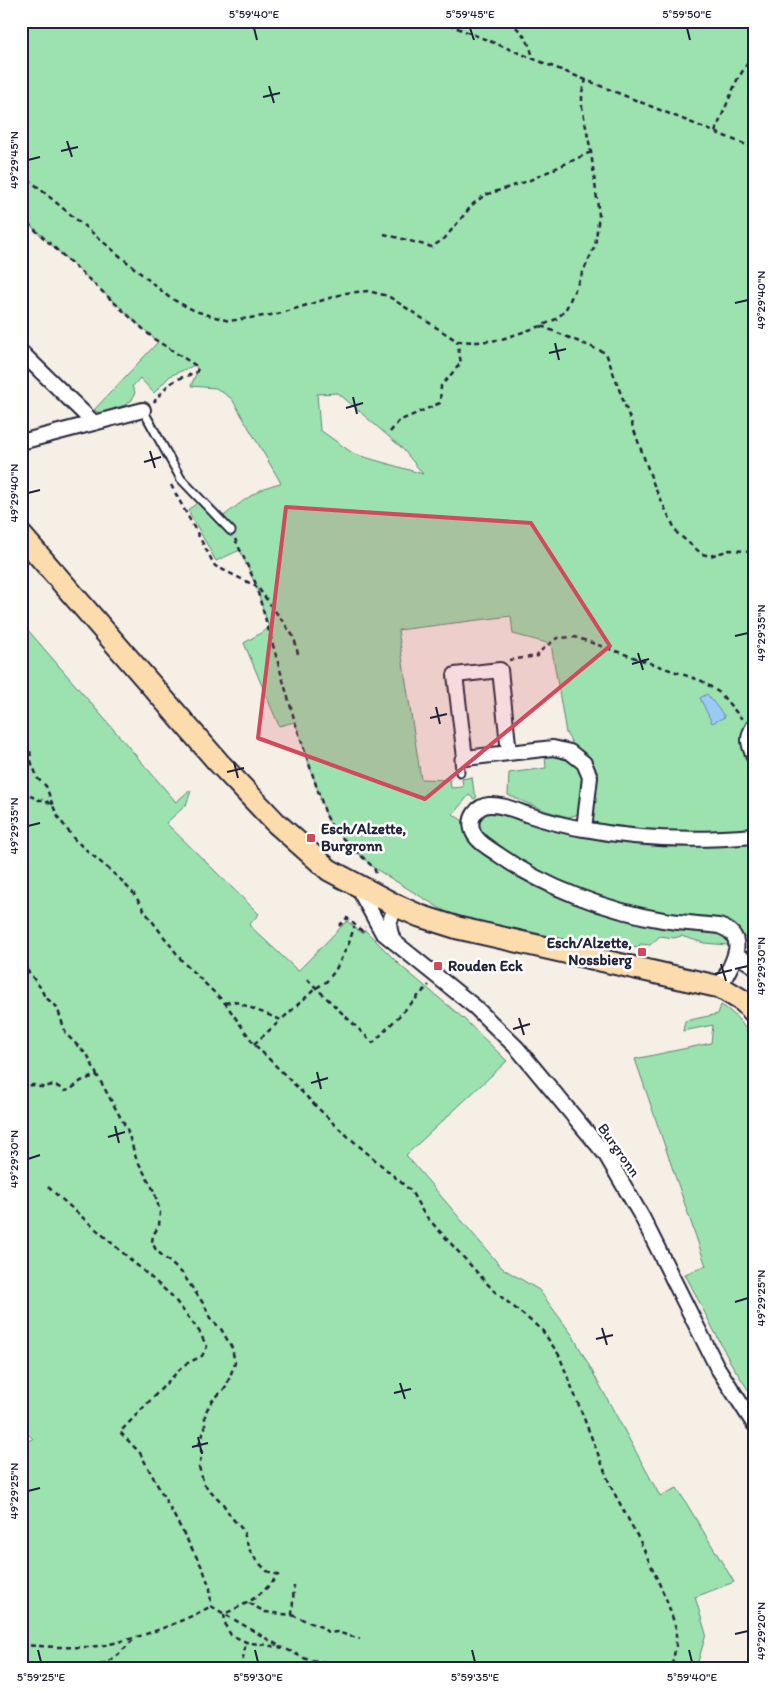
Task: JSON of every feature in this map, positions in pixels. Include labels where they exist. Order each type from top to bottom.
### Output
[{"type":"main road","points":[[21,535],[218,762],[275,822],[329,870],[392,904],[420,916],[458,928],[720,987],[743,1001],[754,1012]]},
{"type":"street","points":[[21,352],[94,423]]},
{"type":"street","points":[[21,442],[143,410]]},
{"type":"street","points":[[509,753],[500,670],[455,675],[464,758],[509,753],[553,748],[570,752],[584,763],[590,777],[584,829]]},
{"type":"street","points":[[752,728],[748,743],[754,756]]},
{"type":"street","points":[[720,987],[735,954],[737,945],[735,936],[728,929],[720,926],[663,920],[635,914],[566,893],[506,860],[479,841],[473,834],[471,826],[472,817],[478,809],[486,805],[496,805],[544,820],[626,836],[712,840],[754,836]]},
{"type":"street","name":"Burgronn","points":[[357,886],[370,924],[475,1007],[517,1048],[606,1155],[642,1217],[717,1367],[754,1424]]},
{"type":"street","points":[[370,924],[392,904]]},
{"type":"street","points":[[392,904],[389,930],[394,942]]},
{"type":"street","points":[[735,954],[754,966]]},
{"type":"lane","points":[[143,410],[181,479],[231,531]]},
{"type":"lane","points":[[460,772],[459,759],[464,758]]},
{"type":"path","points":[[440,21],[754,148]]},
{"type":"path","points":[[509,21],[519,29],[530,44],[533,58]]},
{"type":"path","points":[[698,21],[706,25],[724,28],[754,25]]},
{"type":"path","points":[[715,132],[737,80],[754,53]]},
{"type":"path","points":[[21,172],[170,298],[195,311],[229,321],[278,314],[346,293],[368,291],[388,296],[457,341],[499,340],[541,326],[556,319],[565,311],[595,246],[599,215],[582,107],[582,92],[586,80]]},
{"type":"path","points":[[384,234],[432,247],[445,238],[472,204],[486,196],[528,181],[590,152]]},
{"type":"path","points":[[21,200],[25,206],[31,226]]},
{"type":"path","points":[[21,217],[154,339],[198,368],[196,372],[174,380],[167,385],[152,406],[143,410]]},
{"type":"path","points":[[541,326],[606,353],[655,488],[677,533],[702,554],[710,556],[730,550],[754,554]]},
{"type":"path","points":[[390,432],[400,421],[440,403],[441,386],[461,363],[457,341]]},
{"type":"path","points":[[169,480],[215,566],[256,586],[294,637],[298,654]]},
{"type":"path","points":[[231,531],[256,586],[300,737],[326,815],[333,829],[374,868],[377,876]]},
{"type":"path","points":[[21,566],[23,568],[21,576]]},
{"type":"path","points":[[500,670],[509,660],[538,656],[538,653],[557,638],[575,637],[702,681],[720,694],[752,728]]},
{"type":"path","points":[[21,736],[30,748],[31,761],[38,780],[46,786],[58,817],[75,840],[120,879],[134,894],[183,962],[225,1003],[254,1044],[336,1126],[411,1191],[424,1214],[494,1291],[542,1330],[555,1348],[611,1487],[640,1541],[676,1628],[676,1646],[672,1669]]},
{"type":"path","points":[[21,768],[27,766],[31,761]]},
{"type":"path","points":[[21,795],[26,794],[39,800],[45,800],[53,806]]},
{"type":"path","points":[[21,828],[24,841],[21,848]]},
{"type":"path","points":[[339,926],[347,918],[362,931],[370,924]]},
{"type":"path","points":[[254,1044],[316,988],[326,982],[335,971],[349,943],[354,926]]},
{"type":"path","points":[[21,962],[40,986],[45,996],[57,1007],[66,1034],[88,1056],[127,1129],[136,1158],[154,1191],[160,1212],[159,1226],[153,1235],[152,1242],[156,1250],[182,1273],[205,1306],[210,1318],[221,1329],[232,1348],[235,1363],[226,1387],[212,1401],[205,1413],[205,1429],[199,1445],[202,1453],[199,1467],[204,1484],[224,1504],[232,1518],[243,1530],[249,1549],[256,1560],[267,1571],[278,1575],[266,1590],[249,1602],[224,1614]]},
{"type":"path","points":[[307,979],[373,1043],[436,976]]},
{"type":"path","points":[[225,1003],[234,1001],[281,1020]]},
{"type":"path","points":[[21,1088],[25,1089],[32,1085],[40,1087],[51,1084],[64,1091],[70,1090],[81,1081],[97,1075]]},
{"type":"path","points":[[48,1186],[172,1296],[199,1331],[207,1347],[202,1356],[184,1365],[120,1432],[140,1453],[203,1569],[210,1588],[211,1606]]},
{"type":"path","points":[[292,1615],[294,1586]]},
{"type":"path","points":[[249,1602],[265,1612],[292,1615],[321,1627],[329,1633],[337,1632],[360,1639]]},
{"type":"path","points":[[211,1606],[306,1659],[372,1669]]},
{"type":"path","points":[[21,1645],[87,1647],[136,1637],[195,1615],[211,1606]]},
{"type":"path","points":[[224,1614],[226,1626],[231,1635],[246,1642],[284,1648]]},
{"type":"path","points":[[82,1669],[99,1666],[116,1658],[136,1637]]},
{"type":"path","points":[[241,1669],[246,1642]]},
{"type":"path","points":[[443,1669],[447,1667]]},
{"type":"highlighted area","points":[[286,507],[531,523],[610,646],[425,799],[258,738]]},
{"type":"green space","points":[[21,21],[754,21],[754,933],[728,945],[704,943],[681,936],[674,938],[660,936],[650,945],[640,944],[639,948],[622,946],[606,950],[456,918],[374,868],[333,829],[326,815],[295,722],[279,726],[244,643],[269,628],[256,586],[240,550],[216,561],[188,510],[201,500],[220,519],[256,492],[281,483],[232,399],[216,388],[191,386],[198,369],[195,365],[170,376],[154,393],[140,378],[132,387],[135,392],[132,400],[125,405],[100,413],[94,410],[158,342],[21,217]],"holes":[[[338,393],[402,448],[423,474],[354,454],[320,430],[317,394]],[[511,616],[513,634],[551,644],[566,733],[584,763],[583,829],[486,805],[470,826],[453,814],[469,795],[474,799],[477,797],[474,792],[472,777],[462,779],[463,787],[451,788],[450,780],[421,779],[398,630]]]},
{"type":"green space","points":[[21,622],[176,802],[191,791],[186,805],[166,823],[259,914],[249,925],[298,971],[347,921],[362,933],[365,930],[402,967],[463,1018],[507,1061],[406,1155],[502,1268],[539,1290],[573,1336],[660,1496],[677,1488],[734,1582],[695,1597],[706,1634],[696,1669],[21,1669],[21,1443],[33,1439],[21,1427]]},
{"type":"green space","points":[[553,755],[568,758],[578,766],[585,780],[580,809],[576,815],[568,817],[546,811],[508,795],[509,773],[546,768],[545,756]]},
{"type":"green space","points":[[721,1005],[732,1012],[740,1021],[754,1043],[754,1399],[729,1360],[685,1274],[706,1266],[635,1059],[711,1043],[713,1025],[683,1031],[685,1021],[718,1014]]},
{"type":"water","points":[[707,694],[725,717],[712,723],[700,698]]},
{"type":"place","name":"Esch/Alzette, Burgronn","points":[[311,838]]},
{"type":"place","name":"Esch/Alzette, Nossbierg","points":[[642,952]]},
{"type":"place","name":"Rouden Eck","points":[[438,966]]}]
